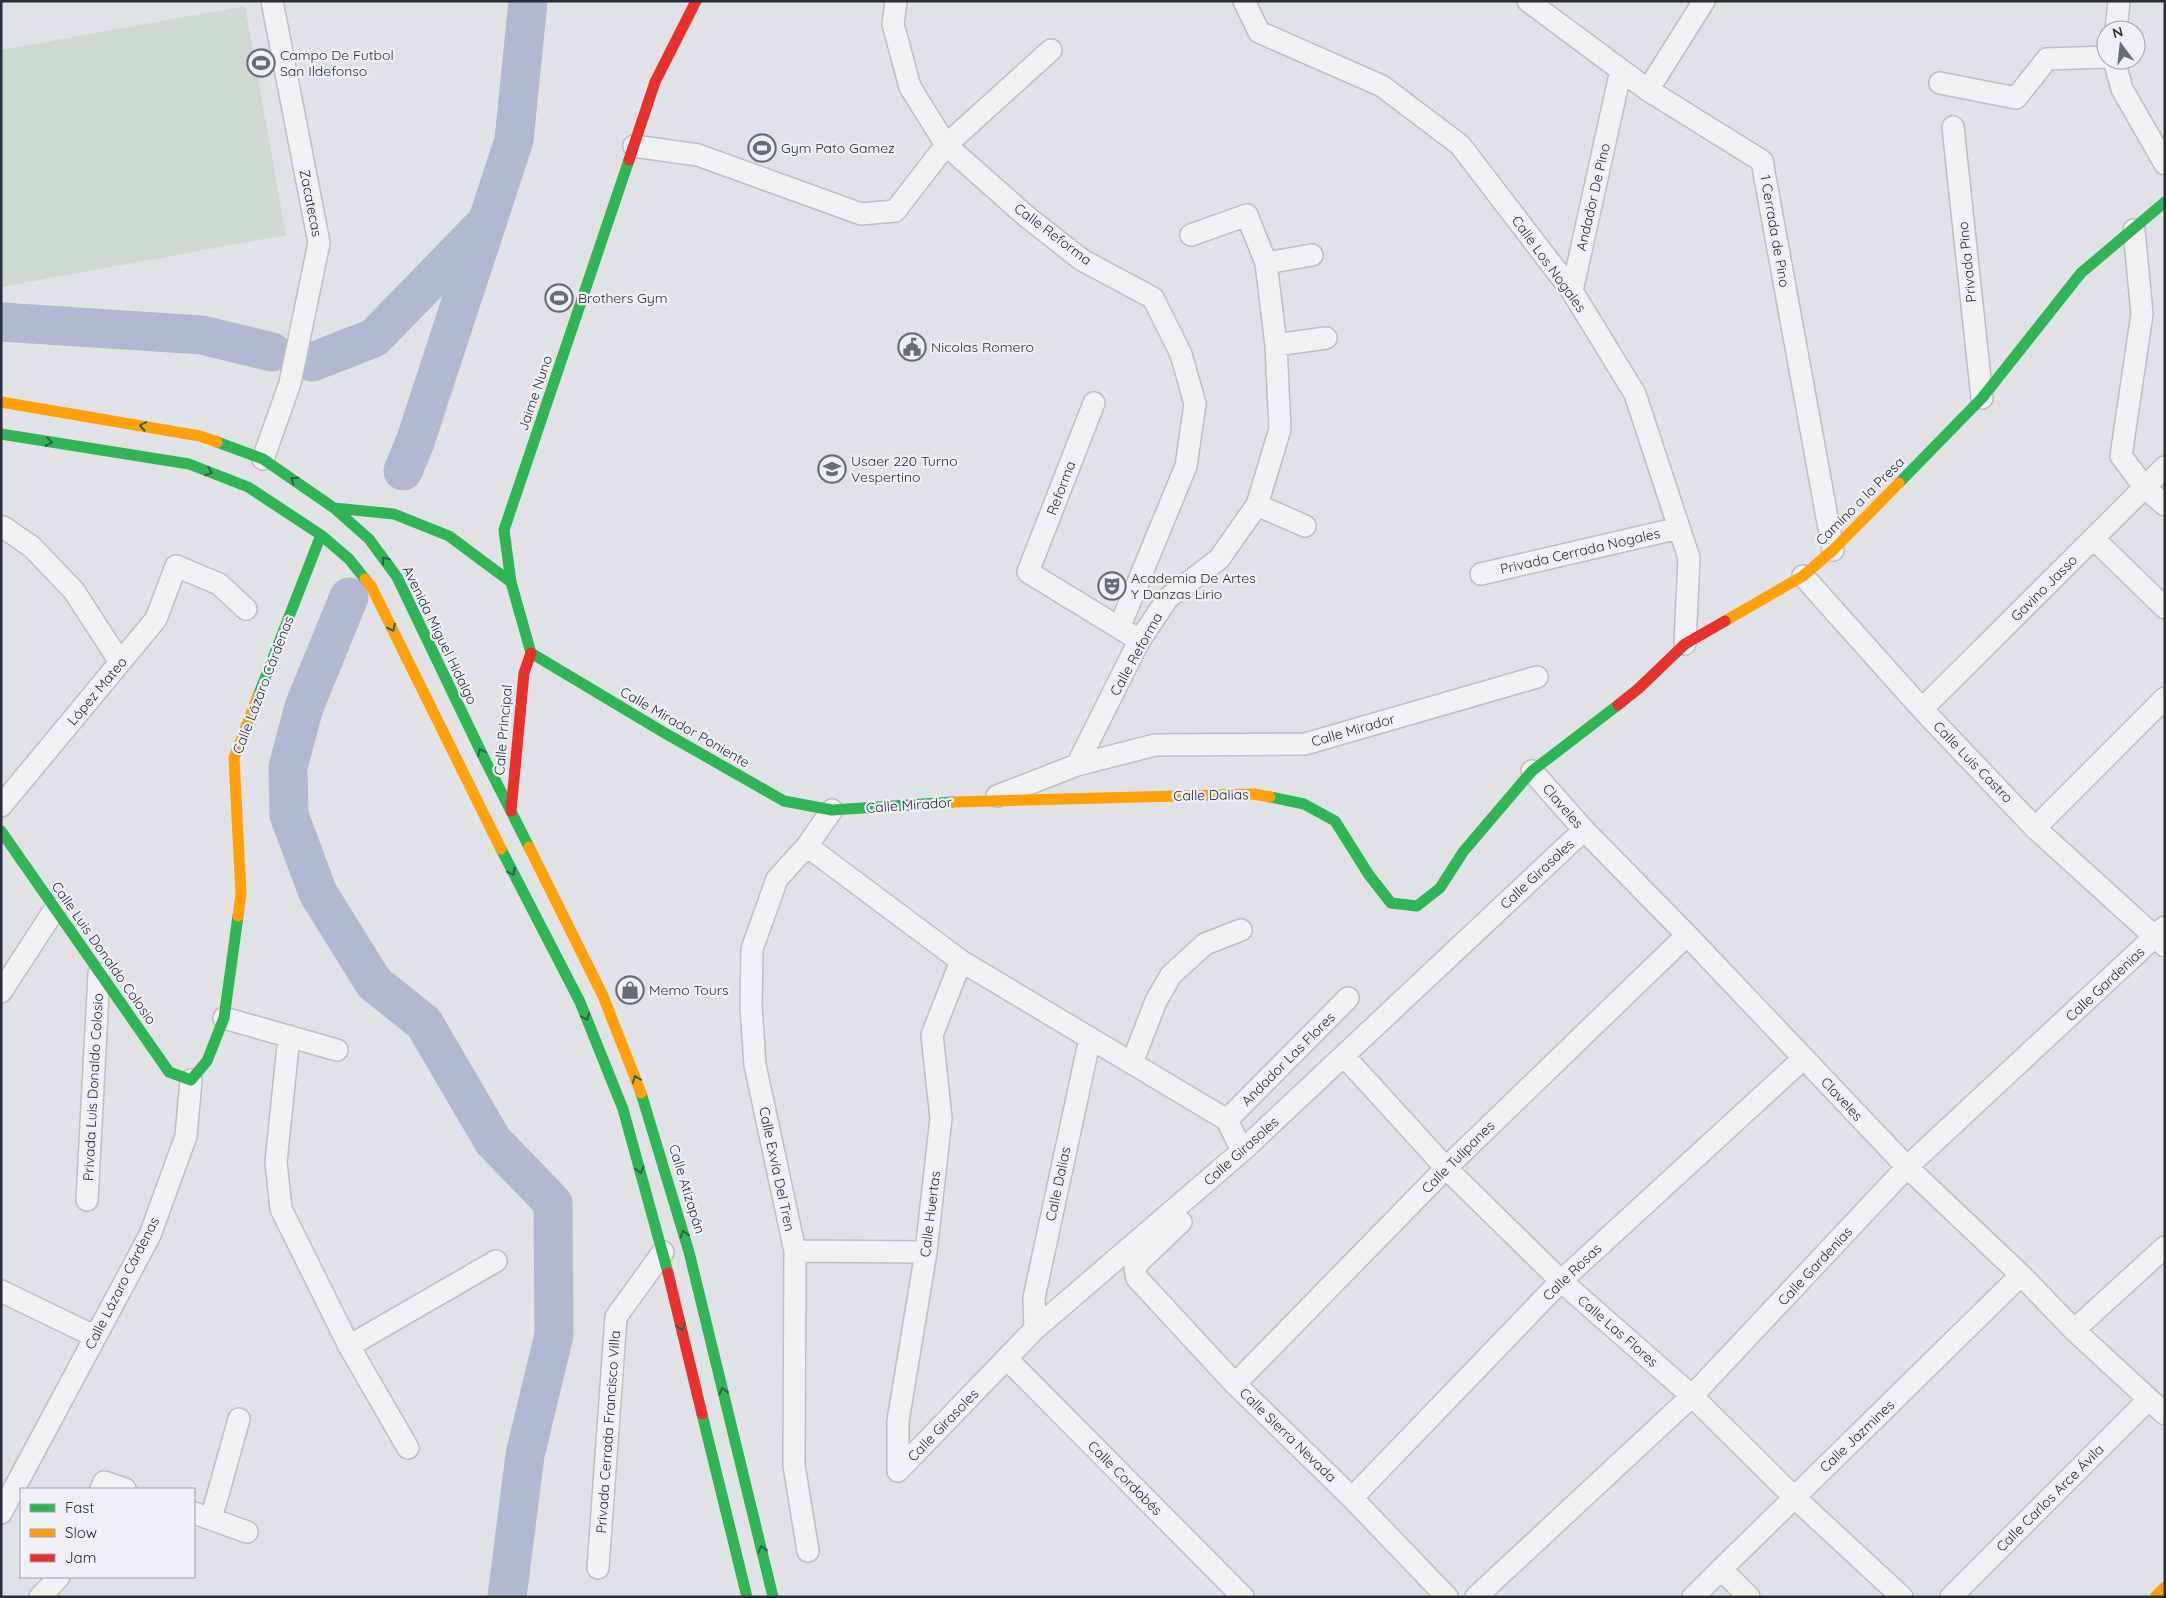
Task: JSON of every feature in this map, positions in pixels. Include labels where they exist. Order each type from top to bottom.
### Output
[{"type":"main road","name":"Jaime Nuno","points":[[531,653],[511,582],[504,530],[655,82],[696,1]]},
{"type":"main road","name":"Camino a la Presa","points":[[1532,771],[1638,689],[1685,644],[1803,576],[1833,550],[1982,398],[2081,273],[2165,202]]},
{"type":"main road","name":"Avenida Miguel Hidalgo","points":[[1,402],[200,436],[263,459],[334,508],[369,539],[397,577],[511,812]]},
{"type":"main road","points":[[1,434],[189,464],[248,487],[321,536],[348,559],[371,586],[490,828],[580,1002],[623,1109],[663,1252],[747,1597]]},
{"type":"main road","points":[[334,508],[394,514],[449,536],[511,582]]},
{"type":"main road","name":"Calle Lázaro Cárdenas","points":[[191,1080],[207,1062],[224,1018],[241,894],[234,758],[321,536]]},
{"type":"main road","name":"Calle Principal","points":[[511,812],[524,673],[531,653]]},
{"type":"main road","name":"Calle Mirador Poniente","points":[[531,653],[662,732],[784,801],[832,810]]},
{"type":"main road","name":"Calle Dalias","points":[[986,800],[1254,794],[1304,804],[1335,821],[1369,875],[1391,903],[1417,906],[1440,888],[1463,852],[1532,771]]},
{"type":"main road","name":"Calle Mirador","points":[[832,810],[986,800]]},
{"type":"main road","name":"Calle Atizapán","points":[[511,812],[603,996],[646,1105],[690,1252],[773,1597]]},
{"type":"main road","name":"Calle Luis Donaldo Colosio","points":[[1,831],[169,1072],[191,1080]]},
{"type":"main road","points":[[2155,1597],[2165,1587]]},
{"type":"street","name":"Zacatecas","points":[[263,459],[290,383],[319,243],[272,1]]},
{"type":"street","name":"Calle Reforma","points":[[896,1],[893,24],[910,88],[946,145],[1026,216],[1082,260],[1153,298],[1181,354],[1195,404],[1186,466],[1120,626]]},
{"type":"street","name":"Calle Los Nogales","points":[[1244,1],[1259,32],[1382,86],[1460,144],[1572,291],[1635,394],[1689,558],[1685,644]]},
{"type":"street","name":"1 Cerrada de Pino","points":[[1528,1],[1648,90],[1762,161],[1833,550]]},
{"type":"street","points":[[1648,90],[1704,1]]},
{"type":"street","points":[[2117,20],[2119,1]]},
{"type":"street","points":[[634,146],[698,155],[861,214],[895,211],[946,145],[1051,50]]},
{"type":"street","points":[[1940,83],[2016,98],[2047,59],[2096,57]]},
{"type":"street","name":"Andador De Pino","points":[[1572,291],[1620,70]]},
{"type":"street","points":[[2117,70],[2122,89],[2165,164]]},
{"type":"street","name":"Privada Pino","points":[[1953,127],[1982,398]]},
{"type":"street","name":"Calle Reforma","points":[[1077,765],[1139,641],[1168,598],[1219,559],[1257,505],[1280,429],[1276,345],[1266,263],[1247,215],[1191,235]]},
{"type":"street","points":[[2134,230],[2142,314],[2121,456],[2145,488],[2165,505]]},
{"type":"street","points":[[1266,263],[1312,255]]},
{"type":"street","points":[[1276,345],[1326,338]]},
{"type":"street","name":"Reforma","points":[[1094,403],[1028,572],[1120,626]]},
{"type":"street","name":"Gavino Jasso","points":[[1922,709],[2165,467]]},
{"type":"street","points":[[1257,505],[1305,526]]},
{"type":"street","points":[[3,527],[32,547],[74,591],[120,662]]},
{"type":"street","name":"Privada Cerrada Nogales","points":[[1481,574],[1679,528]]},
{"type":"street","points":[[2094,538],[2165,608]]},
{"type":"street","name":"López Mateo","points":[[5,795],[156,619],[176,566],[219,584],[246,609]]},
{"type":"street","name":"Calle Luis Castro","points":[[1803,576],[1922,709],[2036,828],[2162,937]]},
{"type":"street","points":[[1120,626],[1139,641]]},
{"type":"street","name":"Calle Mirador","points":[[1077,765],[1155,745],[1305,744],[1537,677]]},
{"type":"street","points":[[2036,828],[2165,698]]},
{"type":"street","points":[[986,800],[1077,765]]},
{"type":"street","name":"Claveles","points":[[1532,771],[1584,830],[1687,935],[1907,1167],[2021,1275],[2074,1330],[2165,1414]]},
{"type":"street","name":"Calle Exvía Del Tren","points":[[808,1551],[794,1465],[794,1251],[755,1065],[751,1006],[752,949],[777,879],[807,846],[832,810]]},
{"type":"street","name":"Calle Girasoles","points":[[898,1471],[1035,1329],[1242,1151],[1584,830]]},
{"type":"street","points":[[807,846],[961,961],[1228,1120],[1242,1151]]},
{"type":"street","points":[[1,992],[55,909]]},
{"type":"street","points":[[1132,1063],[1156,1002],[1171,975],[1205,944],[1241,930]]},
{"type":"street","name":"Calle Tulipanes","points":[[1235,1384],[1446,1168],[1687,935]]},
{"type":"street","name":"Calle Gardenias","points":[[1476,1597],[1692,1396],[1907,1167],[2162,937]]},
{"type":"street","name":"Calle Huertas","points":[[898,1471],[898,1421],[926,1252],[941,1118],[932,1035],[961,961]]},
{"type":"street","name":"Privada Luis Donaldo Colosio","points":[[87,1200],[100,974]]},
{"type":"street","name":"Andador Las Flores","points":[[1228,1120],[1348,998]]},
{"type":"street","points":[[224,1018],[337,1050]]},
{"type":"street","points":[[289,1036],[276,1162],[281,1210],[349,1346],[408,1448]]},
{"type":"street","name":"Calle Dalias","points":[[1035,1329],[1034,1298],[1090,1038]]},
{"type":"street","name":"Calle Las Flores","points":[[1344,1056],[1446,1168],[1562,1281],[1692,1396],[1794,1497],[1902,1597]]},
{"type":"street","name":"Calle Rosas","points":[[1352,1498],[1562,1281],[1804,1058]]},
{"type":"street","name":"Calle Lázaro Cárdenas","points":[[1,1513],[94,1336],[150,1235],[186,1136],[191,1080]]},
{"type":"street","name":"Calle Sierra Nevada","points":[[1219,1171],[1217,1186],[1139,1262],[1135,1270],[1137,1278],[1235,1384],[1352,1498],[1447,1597]]},
{"type":"street","points":[[2074,1330],[2165,1247]]},
{"type":"street","points":[[794,1251],[926,1252]]},
{"type":"street","name":"Privada Cerrada Francisco Villa","points":[[598,1568],[616,1317],[663,1252]]},
{"type":"street","points":[[349,1346],[496,1261]]},
{"type":"street","name":"Calle Jazmines","points":[[1693,1597],[2021,1275]]},
{"type":"street","points":[[1,1291],[94,1336]]},
{"type":"street","name":"Calle Cordobés","points":[[1007,1359],[1243,1597]]},
{"type":"street","name":"Calle Carlos Arce Ávila","points":[[1951,1597],[2149,1398]]},
{"type":"street","points":[[239,1420],[202,1516],[248,1532]]},
{"type":"street","points":[[101,1488],[104,1482],[122,1488]]},
{"type":"street","points":[[1721,1569],[1749,1597]]},
{"type":"street","points":[[40,1597],[58,1578]]},
{"type":"shaded area","points":[[245,6],[286,235],[1,287],[1,50]]},
{"type":"waterway","points":[[403,471],[415,442],[514,140],[528,1]]},
{"type":"waterway","points":[[312,362],[374,338],[479,230]]},
{"type":"waterway","points":[[1,322],[202,335],[272,352]]},
{"type":"waterway","points":[[349,597],[304,707],[288,767],[289,815],[318,893],[374,983],[424,1023],[493,1141],[553,1203],[554,1335],[525,1455],[507,1597]]},
{"type":"traffic: fast","points":[[531,653],[511,582],[504,530],[629,160]]},
{"type":"traffic: fast","points":[[1899,483],[1982,398],[2081,273],[2165,202]]},
{"type":"traffic: fast","points":[[1,434],[189,464],[248,487],[321,535],[349,559],[365,579]]},
{"type":"traffic: fast","points":[[217,442],[263,459],[334,508],[369,539],[397,577],[529,847]]},
{"type":"traffic: fast","points":[[334,508],[394,514],[449,536],[511,582]]},
{"type":"traffic: fast","points":[[258,696],[321,535]]},
{"type":"traffic: fast","points":[[531,653],[663,732],[784,801],[832,810],[953,802]]},
{"type":"traffic: fast","points":[[1270,797],[1304,804],[1335,821],[1369,875],[1391,903],[1417,906],[1440,888],[1463,852],[1532,771],[1618,705]]},
{"type":"traffic: fast","points":[[1,831],[169,1072],[191,1080],[207,1061],[224,1018],[238,916]]},
{"type":"traffic: fast","points":[[501,849],[580,1002],[623,1109],[668,1273]]},
{"type":"traffic: fast","points":[[641,1093],[689,1252],[773,1597]]},
{"type":"traffic: fast","points":[[702,1414],[747,1597]]},
{"type":"traffic: slow","points":[[1,402],[200,436],[217,442]]},
{"type":"traffic: slow","points":[[1725,621],[1803,576],[1833,550],[1899,483]]},
{"type":"traffic: slow","points":[[365,579],[371,586],[501,849]]},
{"type":"traffic: slow","points":[[238,916],[241,894],[234,758],[258,696]]},
{"type":"traffic: slow","points":[[953,802],[1254,794],[1270,797]]},
{"type":"traffic: slow","points":[[529,847],[603,996],[641,1093]]},
{"type":"traffic: slow","points":[[2155,1597],[2165,1587]]},
{"type":"traffic: jam","points":[[629,160],[655,82],[696,1]]},
{"type":"traffic: jam","points":[[1618,705],[1638,689],[1685,644],[1725,621]]},
{"type":"traffic: jam","points":[[511,811],[524,673],[531,653]]},
{"type":"traffic: jam","points":[[668,1273],[702,1414]]},
{"type":"place","name":"Campo De Futbol San Ildefonso","points":[[261,63]]},
{"type":"place","name":"Gym Pato Gamez","points":[[762,148]]},
{"type":"place","name":"Brothers Gym","points":[[559,298]]},
{"type":"place","name":"Nicolas Romero","points":[[912,347]]},
{"type":"place","name":"Usaer 220 Turno Vespertino","points":[[832,469]]},
{"type":"place","name":"Academia De Artes Y Danzas Lirio","points":[[1112,586]]},
{"type":"place","name":"Memo Tours","points":[[630,990]]}]
